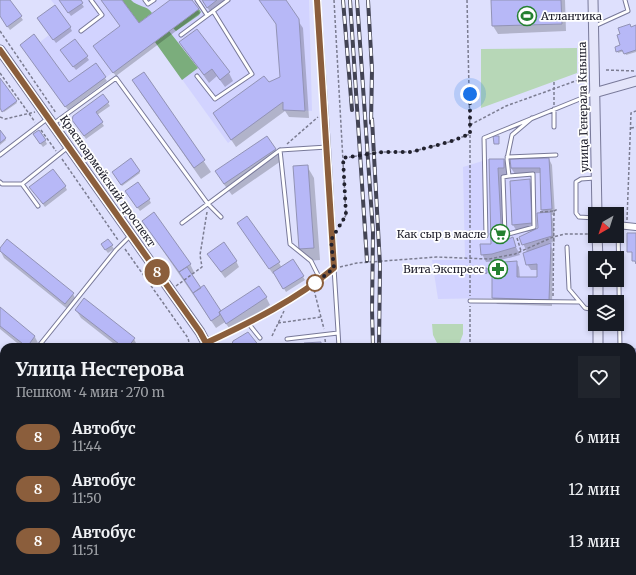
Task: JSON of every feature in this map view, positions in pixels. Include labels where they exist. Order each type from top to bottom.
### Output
[{"type":"main road","name":"улица Генерала Кныша","points":[[594,0],[594,93],[597,207]]},
{"type":"main road","name":"Красноармейский проспект","points":[[0,50],[200,332],[204,343]]},
{"type":"main road","points":[[594,93],[636,81]]},
{"type":"main road","points":[[598,331],[598,343]]},
{"type":"street","points":[[211,343],[290,300],[320,280],[334,268],[331,240],[327,147],[317,0]]},
{"type":"street","points":[[626,226],[636,227]]},
{"type":"lane","points":[[81,31],[102,15],[91,0]]},
{"type":"lane","points":[[145,0],[148,4],[154,0]]},
{"type":"lane","points":[[197,0],[207,15]]},
{"type":"lane","points":[[181,34],[228,0]]},
{"type":"lane","points":[[594,26],[628,11],[625,0]]},
{"type":"lane","points":[[197,76],[215,99],[252,74],[213,11]]},
{"type":"lane","points":[[0,155],[38,126],[51,121],[116,78],[208,204],[222,217]]},
{"type":"lane","points":[[486,236],[484,138],[594,93]]},
{"type":"lane","points":[[554,109],[554,127]]},
{"type":"lane","points":[[509,176],[507,157],[512,136],[532,118]]},
{"type":"lane","points":[[0,182],[2,184],[22,184],[69,147]]},
{"type":"lane","points":[[182,223],[280,150],[327,147]]},
{"type":"lane","points":[[280,150],[290,244],[311,261],[320,280]]},
{"type":"lane","points":[[507,157],[556,156]]},
{"type":"lane","points":[[533,174],[534,212],[534,227],[505,236],[503,177],[533,174]]},
{"type":"lane","points":[[588,218],[580,217],[576,213],[576,182],[581,179],[596,178]]},
{"type":"lane","points":[[22,184],[38,206]]},
{"type":"lane","points":[[41,343],[131,235]]},
{"type":"lane","points":[[618,243],[620,343]]},
{"type":"lane","points":[[568,247],[569,289],[579,302],[585,308],[588,309]]},
{"type":"lane","points":[[334,268],[339,343]]},
{"type":"lane","points":[[470,301],[579,302]]},
{"type":"lane","points":[[248,324],[260,338]]},
{"type":"lane","points":[[287,339],[338,333]]},
{"type":"path","points":[[331,240],[346,215],[334,0]]},
{"type":"path","points":[[464,0],[468,0],[471,236],[470,343]]},
{"type":"path","points":[[606,70],[636,71]]},
{"type":"path","points":[[0,73],[188,338],[189,343]]},
{"type":"path","points":[[470,125],[506,106],[554,90],[581,79]]},
{"type":"path","points":[[554,82],[554,109]]},
{"type":"path","points":[[0,117],[5,119],[42,110]]},
{"type":"path","points":[[626,226],[631,113],[636,112]]},
{"type":"path","points":[[280,150],[318,117]]},
{"type":"path","points":[[631,128],[636,127]]},
{"type":"path","points":[[343,158],[382,152],[411,152],[449,142],[470,134]]},
{"type":"path","points":[[176,286],[202,267],[200,255],[208,204]]},
{"type":"path","points":[[534,212],[554,211],[558,209]]},
{"type":"path","points":[[552,302],[554,211]]},
{"type":"path","points":[[515,233],[521,252]]},
{"type":"path","points":[[334,268],[357,263],[436,258],[489,259],[521,252],[553,237],[566,234],[588,235]]},
{"type":"path","points":[[471,236],[486,236]]},
{"type":"path","points":[[312,285],[321,317],[326,343]]},
{"type":"path","points":[[272,336],[290,300]]},
{"type":"path","points":[[278,323],[321,317]]},
{"type":"path","points":[[188,338],[193,336]]},
{"type":"shaded area","points":[[51,0],[309,0],[312,111],[283,110],[282,102],[228,143],[155,42],[65,107],[20,45],[34,34],[40,42],[49,35],[37,18],[55,5]]},
{"type":"shaded area","points":[[549,158],[552,236],[549,300],[492,298],[438,299],[432,260],[465,260],[463,167],[489,159]]},
{"type":"green space","points":[[122,0],[131,0],[136,4],[150,10],[152,13],[139,23]]},
{"type":"green space","points":[[199,9],[201,12],[199,15],[176,31],[173,28]]},
{"type":"green space","points":[[169,31],[198,68],[182,80],[155,42]]},
{"type":"green space","points":[[577,48],[577,73],[481,108],[481,49]]},
{"type":"green space","points":[[432,324],[463,324],[463,334],[460,343],[437,343],[433,335]]},
{"type":"building","points":[[0,0],[10,0],[22,16],[7,27],[0,16]]},
{"type":"building","points":[[59,0],[81,0],[83,3],[68,13]]},
{"type":"building","points":[[101,0],[122,0],[139,23],[170,0],[192,0],[199,9],[113,73],[93,46],[120,26]]},
{"type":"building","points":[[202,0],[217,0],[207,8]]},
{"type":"building","points":[[259,0],[286,0],[299,19],[305,111],[283,110],[283,102],[231,140],[213,113],[264,76],[269,82],[280,77],[276,24]]},
{"type":"building","name":"Атлантика","points":[[491,0],[561,0],[562,24],[492,26]]},
{"type":"building","points":[[55,5],[71,27],[53,40],[37,18]]},
{"type":"building","points":[[630,24],[631,27],[636,25],[636,50],[624,54],[622,50],[616,52],[615,47],[620,45],[617,35],[620,34],[618,28]]},
{"type":"building","points":[[197,29],[230,72],[220,80],[212,69],[204,75],[179,42]]},
{"type":"building","points":[[34,34],[69,82],[96,63],[106,77],[65,107],[20,45]]},
{"type":"building","points":[[75,39],[88,56],[73,67],[60,50]]},
{"type":"building","points":[[144,72],[205,160],[194,168],[132,80]]},
{"type":"building","points":[[0,78],[17,101],[2,112],[0,108]]},
{"type":"building","points":[[103,94],[109,102],[96,112],[103,122],[84,136],[72,120],[73,116]]},
{"type":"building","points":[[0,130],[6,138],[0,143]]},
{"type":"building","points":[[39,130],[46,140],[40,144],[33,134]]},
{"type":"building","points":[[267,136],[276,149],[224,184],[215,171]]},
{"type":"building","points":[[493,136],[499,136],[499,144],[494,144]]},
{"type":"building","points":[[131,158],[140,171],[121,185],[112,172]]},
{"type":"building","points":[[549,158],[552,209],[541,210],[540,168],[511,168],[510,159]]},
{"type":"building","points":[[489,159],[504,159],[504,168],[498,168],[502,242],[513,237],[516,247],[492,254],[481,255],[480,244],[491,244]]},
{"type":"building","points":[[308,165],[314,248],[299,249],[293,166]]},
{"type":"building","points":[[53,169],[66,186],[43,204],[29,187]]},
{"type":"building","points":[[530,179],[532,223],[512,225],[510,181]]},
{"type":"building","points":[[138,182],[150,199],[137,208],[125,191]]},
{"type":"building","points":[[154,212],[191,264],[179,272],[142,221]]},
{"type":"building","points":[[551,212],[552,236],[522,245],[519,237],[538,228],[537,213]]},
{"type":"building","points":[[247,216],[280,262],[269,269],[237,223]]},
{"type":"building","points":[[627,233],[636,233],[636,264],[635,261],[632,261],[632,252],[627,252]]},
{"type":"building","points":[[7,239],[74,293],[65,304],[0,251],[0,248]]},
{"type":"building","points":[[108,239],[113,245],[105,250],[101,244]]},
{"type":"building","points":[[224,242],[237,261],[221,272],[207,254]]},
{"type":"building","points":[[551,243],[549,300],[492,298],[492,263],[517,261],[517,277],[537,277],[537,264],[526,265],[523,253]]},
{"type":"building","points":[[293,259],[304,276],[283,289],[273,272]]},
{"type":"building","points":[[187,267],[201,288],[193,293],[179,272]]},
{"type":"building","points":[[480,268],[487,268],[487,273],[480,273]]},
{"type":"building","points":[[204,285],[221,311],[219,312],[220,315],[211,321],[193,293]]},
{"type":"building","points":[[259,286],[267,297],[226,324],[219,312]]},
{"type":"building","points":[[84,298],[135,338],[131,343],[118,343],[75,310]]},
{"type":"building","points":[[0,307],[35,336],[30,343],[22,343],[0,326]]},
{"type":"building","points":[[248,332],[257,343],[232,343],[233,341]]},
{"type":"railway","points":[[343,0],[352,110]]},
{"type":"railway","points":[[350,0],[367,261]]},
{"type":"railway","points":[[357,0],[373,232],[373,343]]},
{"type":"railway","points":[[368,0],[372,70],[371,123]]},
{"type":"railway","points":[[372,119],[380,265],[379,343]]},
{"type":"bus line","name":"8","points":[[0,50],[200,332],[206,343],[248,324],[290,300],[320,280],[334,268],[331,240],[327,147],[317,0]]},
{"type":"place","name":"Атлантика","points":[[527,16]]},
{"type":"place","name":"Как сыр в масле","points":[[500,234]]},
{"type":"place","name":"Вита Экспресс","points":[[498,269]]},
{"type":"route","points":[[315,283],[314,284],[334,268],[331,240],[346,215],[343,158],[382,152],[411,152],[449,142],[470,134],[470,94]]}]
